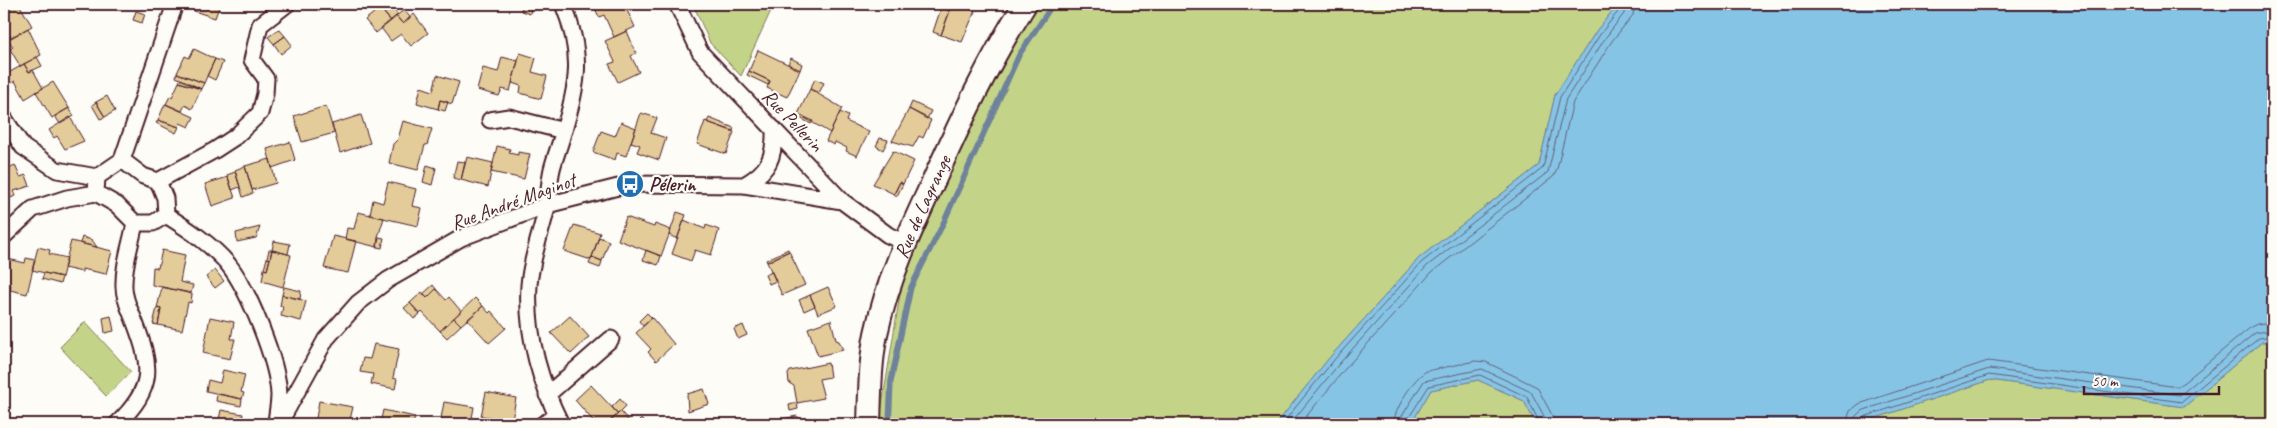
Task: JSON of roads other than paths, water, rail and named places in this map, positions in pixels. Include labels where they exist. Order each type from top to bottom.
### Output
[{"type":"street","points":[[4,118],[23,147],[56,170],[98,177],[122,160],[175,4]]},
{"type":"street","points":[[122,160],[143,176],[158,180],[215,150],[235,137],[260,112],[265,94],[266,79],[252,60],[260,25],[287,4]]},
{"type":"street","points":[[543,424],[559,420],[547,395],[535,357],[529,324],[529,284],[547,205],[552,170],[577,79],[578,54],[573,29],[563,4]]},
{"type":"street","name":"Rue Pellerin","points":[[677,4],[700,52],[774,130],[842,201],[888,235],[905,243]]},
{"type":"street","name":"Rue de Lagrange","points":[[869,424],[875,336],[884,298],[905,243],[971,100],[1007,32],[1026,4]]},
{"type":"street","points":[[490,120],[509,117],[564,131]]},
{"type":"street","points":[[744,185],[756,178],[767,165],[775,149],[774,130]]},
{"type":"street","points":[[96,192],[98,177]]},
{"type":"street","points":[[158,180],[165,198],[166,215]]},
{"type":"street","name":"Rue André Maginot","points":[[277,424],[326,339],[358,303],[388,280],[461,238],[547,205],[630,184],[744,185],[842,201]]},
{"type":"street","points":[[4,236],[33,209],[67,198],[96,192],[117,205],[135,223],[153,223],[166,215]]},
{"type":"street","points":[[166,215],[207,243],[229,265],[256,313],[272,362],[279,395],[277,424]]},
{"type":"street","points":[[117,424],[141,396],[147,379],[146,355],[126,301],[124,287],[127,259],[135,223]]},
{"type":"street","points":[[547,395],[611,339]]},
{"type":"water","points":[[1618,4],[2273,4],[2273,341],[2262,342],[2184,407],[1990,380],[1858,424],[1536,424],[1524,401],[1478,380],[1431,390],[1411,424],[1276,424],[1330,357],[1419,258],[1539,165],[1555,95],[1597,30]]},
{"type":"waterway","points":[[889,424],[891,381],[911,287],[942,226],[1019,55],[1053,4]]},
{"type":"place","name":"Pélerin","points":[[630,184]]}]
